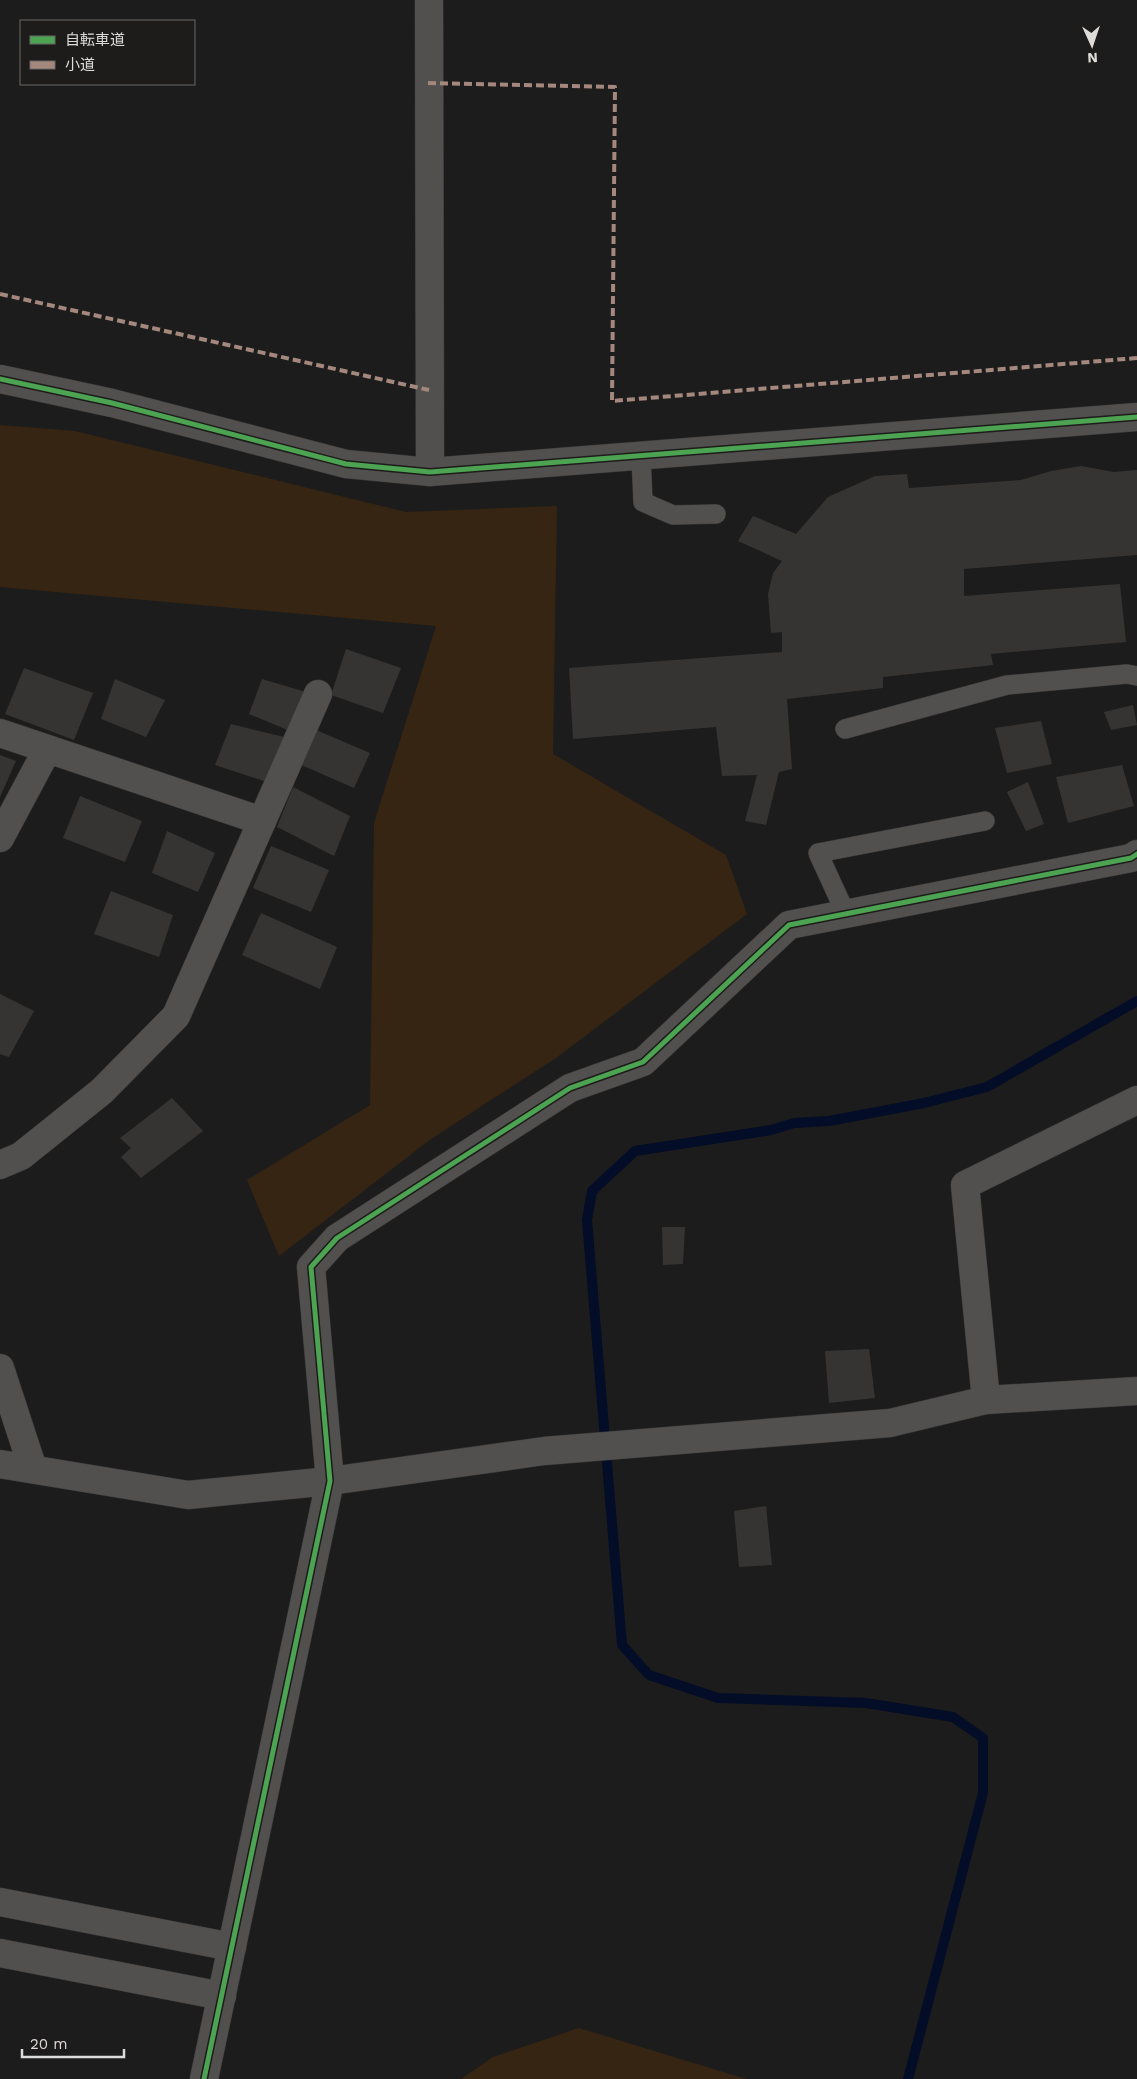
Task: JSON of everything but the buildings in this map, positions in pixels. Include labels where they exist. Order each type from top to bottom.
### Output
[{"type":"street","points":[[429,0],[430,472]]},
{"type":"street","points":[[0,379],[112,403],[346,464],[430,472],[1137,417]]},
{"type":"street","points":[[0,1165],[21,1156],[102,1091],[176,1016],[318,694]]},
{"type":"street","points":[[0,733],[262,821]]},
{"type":"street","points":[[0,838],[47,750]]},
{"type":"street","points":[[204,2079],[330,1481],[311,1267],[338,1238],[570,1088],[643,1062],[789,925],[1131,858],[1137,854]]},
{"type":"street","points":[[986,1400],[965,1185],[1137,1100]]},
{"type":"street","points":[[0,1368],[33,1469]]},
{"type":"street","points":[[0,1464],[188,1494],[330,1481],[544,1451],[890,1423],[986,1400],[1137,1391]]},
{"type":"street","points":[[0,1902],[232,1947]]},
{"type":"street","points":[[0,1953],[222,1996]]},
{"type":"lane","points":[[641,456],[643,502],[673,515],[716,514]]},
{"type":"lane","points":[[845,729],[1007,685],[1127,674],[1137,676]]},
{"type":"lane","points":[[846,914],[818,853],[985,820]]},
{"type":"shaded area","points":[[0,425],[75,431],[406,512],[557,506],[553,754],[726,855],[747,914],[556,1058],[431,1139],[279,1256],[247,1180],[370,1105],[374,823],[436,626],[0,587]]},
{"type":"shaded area","points":[[579,2028],[746,2079],[461,2079],[493,2057]]},
{"type":"waterway","points":[[908,2079],[983,1793],[983,1738],[953,1717],[866,1703],[718,1698],[649,1675],[622,1645],[587,1220],[592,1191],[635,1151],[771,1130],[794,1123],[829,1121],[924,1103],[987,1087],[1137,1001]]},
{"type":"marked path","points":[[428,83],[615,87],[612,401],[1137,358]]},
{"type":"marked path","points":[[0,294],[429,390]]},
{"type":"cycle path","points":[[0,379],[112,403],[346,464],[430,472],[1137,417]]},
{"type":"cycle path","points":[[204,2079],[330,1481],[311,1267],[337,1238],[570,1088],[643,1062],[789,925],[1131,858],[1137,854]]}]
